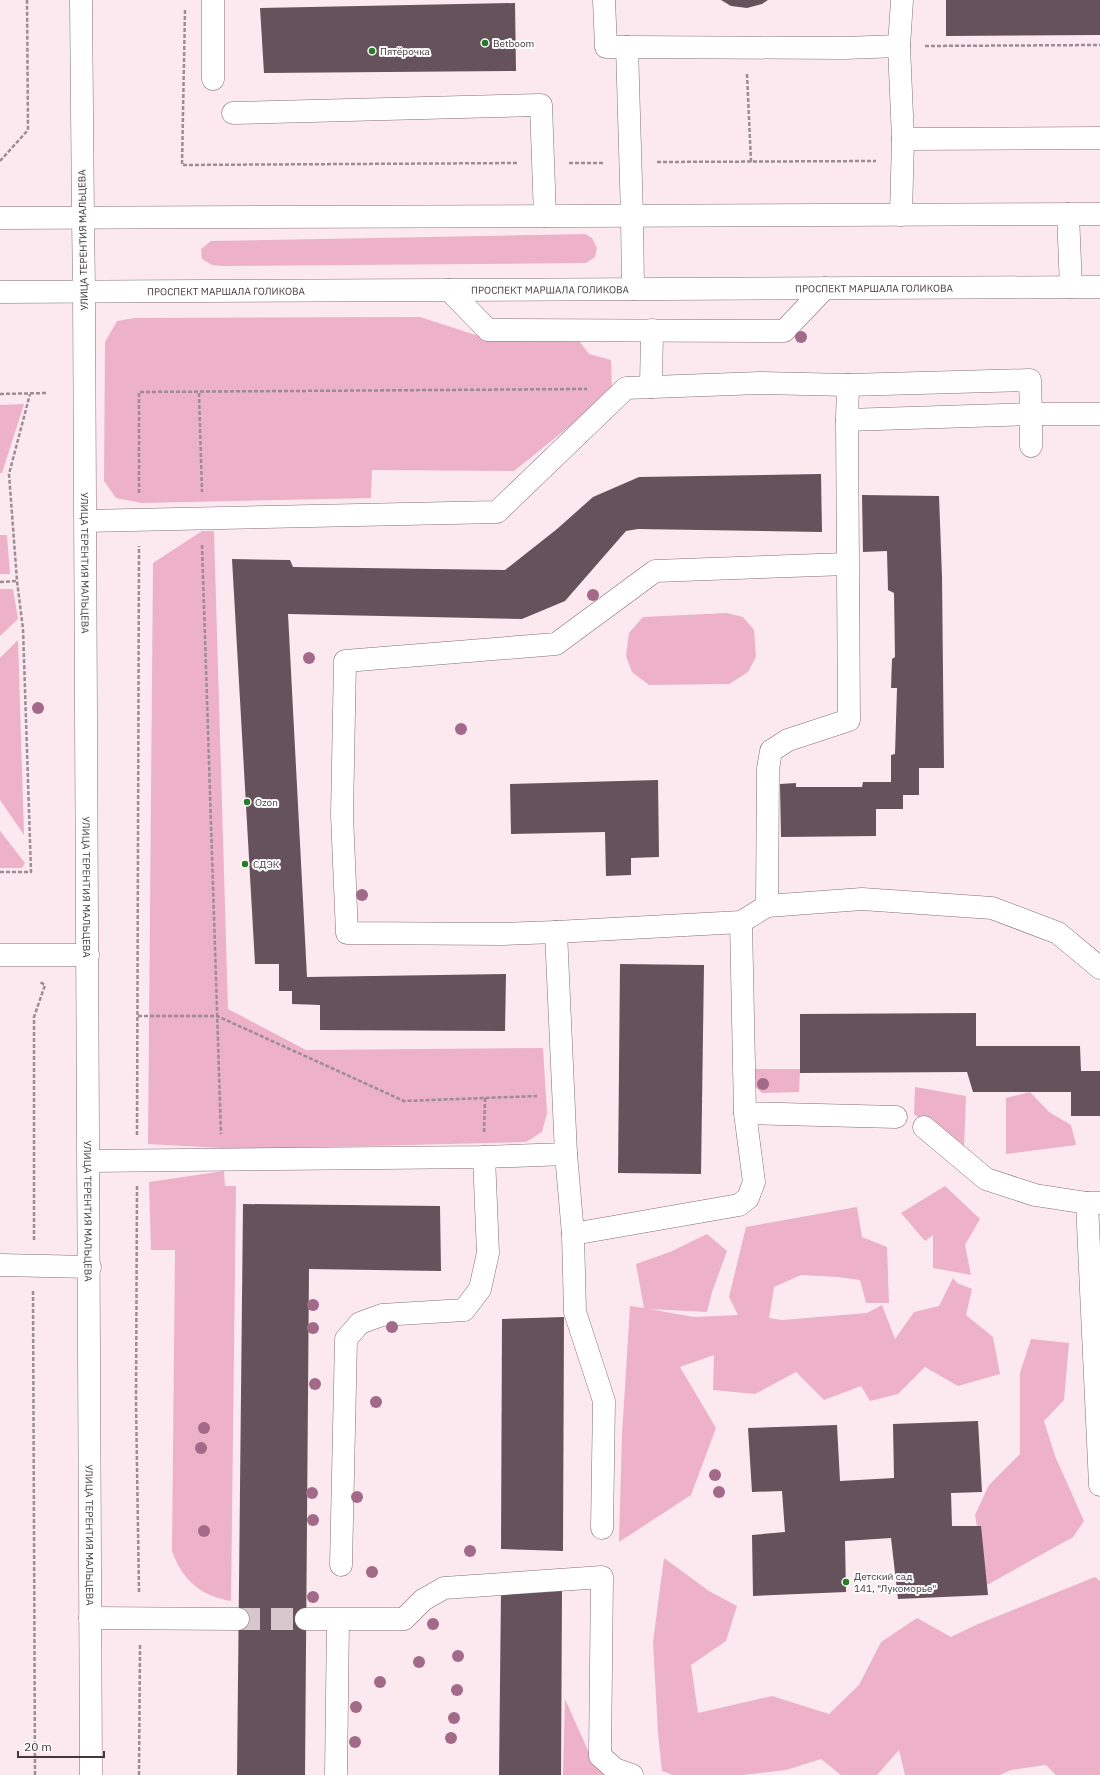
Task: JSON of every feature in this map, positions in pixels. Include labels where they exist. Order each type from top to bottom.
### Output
[{"type":"main road","name":"УЛИЦА ТЕРЕНТИЯ МАЛЬЦЕВА","points":[[81,0],[86,521],[91,1775]]},
{"type":"main road","points":[[213,0],[213,79]]},
{"type":"main road","points":[[604,0],[606,48],[899,46]]},
{"type":"main road","points":[[901,215],[903,139],[899,46],[902,0]]},
{"type":"main road","points":[[627,47],[633,289]]},
{"type":"main road","points":[[233,113],[541,105],[545,216]]},
{"type":"main road","points":[[903,139],[1100,138]]},
{"type":"main road","points":[[1068,214],[1071,287]]},
{"type":"main road","points":[[0,218],[1100,214]]},
{"type":"main road","name":"ПРОСПЕКТ МАРШАЛА ГОЛИКОВА","points":[[0,292],[1100,287]]},
{"type":"main road","points":[[449,290],[488,330],[784,331],[825,288]]},
{"type":"main road","points":[[652,330],[652,387]]},
{"type":"main road","points":[[86,521],[497,512],[626,388],[760,383],[848,385],[1030,380],[1032,414],[1031,446]]},
{"type":"main road","points":[[767,906],[768,769],[771,750],[788,740],[850,720],[847,420],[848,385]]},
{"type":"main road","points":[[847,420],[1032,414],[1100,414]]},
{"type":"main road","points":[[848,564],[655,571],[556,644],[345,661],[342,814],[347,933],[503,934],[740,922],[767,906],[862,899],[992,908],[1058,932],[1100,968]]},
{"type":"main road","points":[[573,1234],[739,1205],[748,1198],[754,1182],[745,1113],[740,922]]},
{"type":"main road","points":[[556,932],[566,1154],[573,1234],[575,1312],[604,1401],[602,1528]]},
{"type":"main road","points":[[0,955],[88,955]]},
{"type":"main road","points":[[745,1113],[896,1117]]},
{"type":"main road","points":[[924,1127],[986,1179],[1035,1195],[1093,1203],[1100,1485]]},
{"type":"main road","points":[[89,1161],[484,1157],[566,1154]]},
{"type":"main road","points":[[341,1565],[346,1339],[360,1323],[382,1315],[464,1310],[480,1289],[488,1253],[484,1157]]},
{"type":"main road","points":[[0,1265],[90,1267]]},
{"type":"main road","points":[[306,1619],[404,1619],[424,1600],[444,1588],[602,1576],[600,1756],[615,1769],[632,1775]]},
{"type":"main road","points":[[90,1618],[238,1619]]},
{"type":"main road","points":[[336,1775],[338,1620]]},
{"type":"path","points":[[0,161],[28,130],[27,0]]},
{"type":"path","points":[[182,165],[185,8]]},
{"type":"path","points":[[899,46],[1100,45]]},
{"type":"path","points":[[746,48],[751,162]]},
{"type":"path","points":[[139,1775],[140,1699],[136,1402],[139,392],[199,393],[626,388]]},
{"type":"path","points":[[0,394],[46,393]]},
{"type":"path","points":[[199,393],[220,1160]]},
{"type":"path","points":[[0,872],[31,872],[23,629],[17,581],[9,474],[30,394]]},
{"type":"path","points":[[0,582],[17,581]]},
{"type":"path","points":[[34,978],[45,985],[34,1017],[36,1775]]},
{"type":"path","points":[[138,1016],[217,1016],[404,1101],[538,1096]]},
{"type":"path","points":[[484,1157],[485,1098]]},
{"type":"shaded area","points":[[585,234],[592,238],[597,248],[595,257],[586,263],[222,266],[212,265],[202,259],[201,249],[211,241]]},
{"type":"shaded area","points":[[420,317],[488,339],[576,337],[589,354],[611,360],[612,392],[514,471],[372,470],[371,498],[142,503],[116,498],[104,481],[105,342],[117,321],[135,318]]},
{"type":"shaded area","points":[[24,404],[2,473],[0,473],[0,405]]},
{"type":"shaded area","points":[[202,531],[214,531],[228,1009],[306,1050],[543,1048],[547,1113],[542,1132],[526,1142],[240,1149],[148,1144],[153,563]]},
{"type":"shaded area","points":[[0,535],[7,535],[10,574],[0,574]]},
{"type":"shaded area","points":[[0,589],[13,589],[18,619],[0,636]]},
{"type":"shaded area","points":[[727,613],[743,617],[754,630],[756,657],[748,672],[729,684],[649,685],[632,672],[626,656],[629,633],[643,617]]},
{"type":"shaded area","points":[[18,640],[24,835],[0,800],[0,658]]},
{"type":"shaded area","points":[[0,831],[25,863],[22,868],[0,868]]},
{"type":"shaded area","points":[[755,1069],[800,1069],[799,1092],[762,1093],[751,1083]]},
{"type":"shaded area","points":[[915,1087],[966,1096],[964,1150],[914,1114]]},
{"type":"shaded area","points":[[1030,1092],[1049,1112],[1071,1125],[1076,1145],[1006,1154],[1006,1098]]},
{"type":"shaded area","points":[[224,1171],[225,1186],[236,1186],[231,1601],[220,1599],[202,1591],[194,1585],[181,1570],[172,1551],[175,1250],[151,1250],[149,1182]]},
{"type":"shaded area","points":[[945,1186],[980,1219],[965,1245],[971,1275],[933,1268],[933,1235],[925,1241],[901,1213]]},
{"type":"shaded area","points":[[857,1207],[862,1237],[887,1247],[889,1303],[866,1303],[860,1280],[801,1275],[774,1287],[769,1318],[782,1320],[867,1313],[882,1305],[895,1339],[914,1312],[939,1306],[953,1278],[957,1283],[972,1289],[966,1315],[993,1337],[1000,1374],[958,1386],[925,1367],[898,1394],[870,1401],[861,1386],[824,1400],[796,1372],[755,1394],[713,1390],[714,1355],[680,1367],[716,1428],[691,1495],[619,1542],[622,1435],[630,1306],[644,1308],[636,1264],[670,1252],[707,1234],[727,1251],[712,1292],[707,1312],[649,1309],[694,1317],[738,1315],[729,1297],[746,1227]]},
{"type":"shaded area","points":[[1031,1339],[1069,1343],[1064,1400],[1044,1421],[1055,1456],[1084,1521],[1073,1537],[987,1585],[975,1515],[989,1485],[1020,1454],[1020,1373]]},
{"type":"shaded area","points":[[664,1558],[709,1591],[737,1606],[726,1641],[691,1665],[698,1713],[772,1696],[829,1714],[859,1685],[881,1642],[917,1618],[951,1637],[978,1624],[1095,1577],[1100,1581],[1100,1775],[1056,1775],[1046,1765],[1011,1770],[1000,1775],[905,1775],[899,1750],[877,1775],[841,1775],[821,1759],[786,1770],[743,1775],[673,1775],[662,1771],[658,1733],[653,1642]]},
{"type":"shaded area","points":[[565,1699],[594,1764],[607,1775],[563,1775]]},
{"type":"building","points":[[721,0],[768,0],[762,4],[747,8],[731,6]]},
{"type":"building","points":[[946,0],[1100,0],[1100,35],[946,36]]},
{"type":"building","points":[[515,3],[516,71],[264,73],[260,8]]},
{"type":"building","points":[[821,474],[822,532],[638,529],[626,531],[565,601],[522,619],[288,614],[307,977],[506,974],[505,1031],[320,1030],[320,1005],[292,1004],[292,991],[279,991],[279,964],[255,964],[232,559],[290,560],[293,567],[505,570],[557,529],[593,497],[639,477]]},
{"type":"building","points":[[862,495],[939,496],[942,576],[944,768],[919,768],[919,795],[903,795],[903,809],[876,809],[876,836],[781,837],[780,784],[796,783],[796,787],[862,787],[863,782],[891,782],[891,755],[895,754],[897,688],[891,688],[892,659],[895,657],[894,593],[888,590],[887,551],[863,552]]},
{"type":"building","points":[[658,780],[659,857],[631,858],[631,875],[606,876],[605,832],[511,834],[510,784]]},
{"type":"building","points":[[620,964],[704,965],[701,1174],[618,1173]]},
{"type":"building","points":[[976,1013],[976,1046],[1080,1046],[1081,1071],[1100,1071],[1100,1116],[1071,1116],[1071,1092],[973,1092],[967,1072],[800,1073],[800,1014]]},
{"type":"building","points":[[243,1204],[440,1206],[441,1271],[309,1269],[305,1775],[237,1775]]},
{"type":"building","points":[[564,1317],[563,1551],[501,1549],[502,1319]]},
{"type":"building","points":[[978,1421],[982,1492],[951,1493],[952,1526],[981,1526],[988,1595],[898,1599],[891,1538],[845,1541],[846,1592],[753,1596],[752,1535],[785,1532],[782,1491],[752,1492],[748,1428],[837,1425],[840,1481],[894,1478],[893,1424]]},
{"type":"building","points":[[501,1591],[562,1591],[561,1775],[499,1775]]},
{"type":"tunnel","points":[[238,1619],[306,1619]]},
{"type":"place","name":"Betboom","points":[[485,43]]},
{"type":"place","name":"Пятёрочка","points":[[372,51]]},
{"type":"place","name":"Ozon","points":[[247,802]]},
{"type":"place","name":"СДЭК","points":[[245,864]]},
{"type":"place","name":"Детский сад 141, \"Лукоморье\"","points":[[846,1582]]}]
